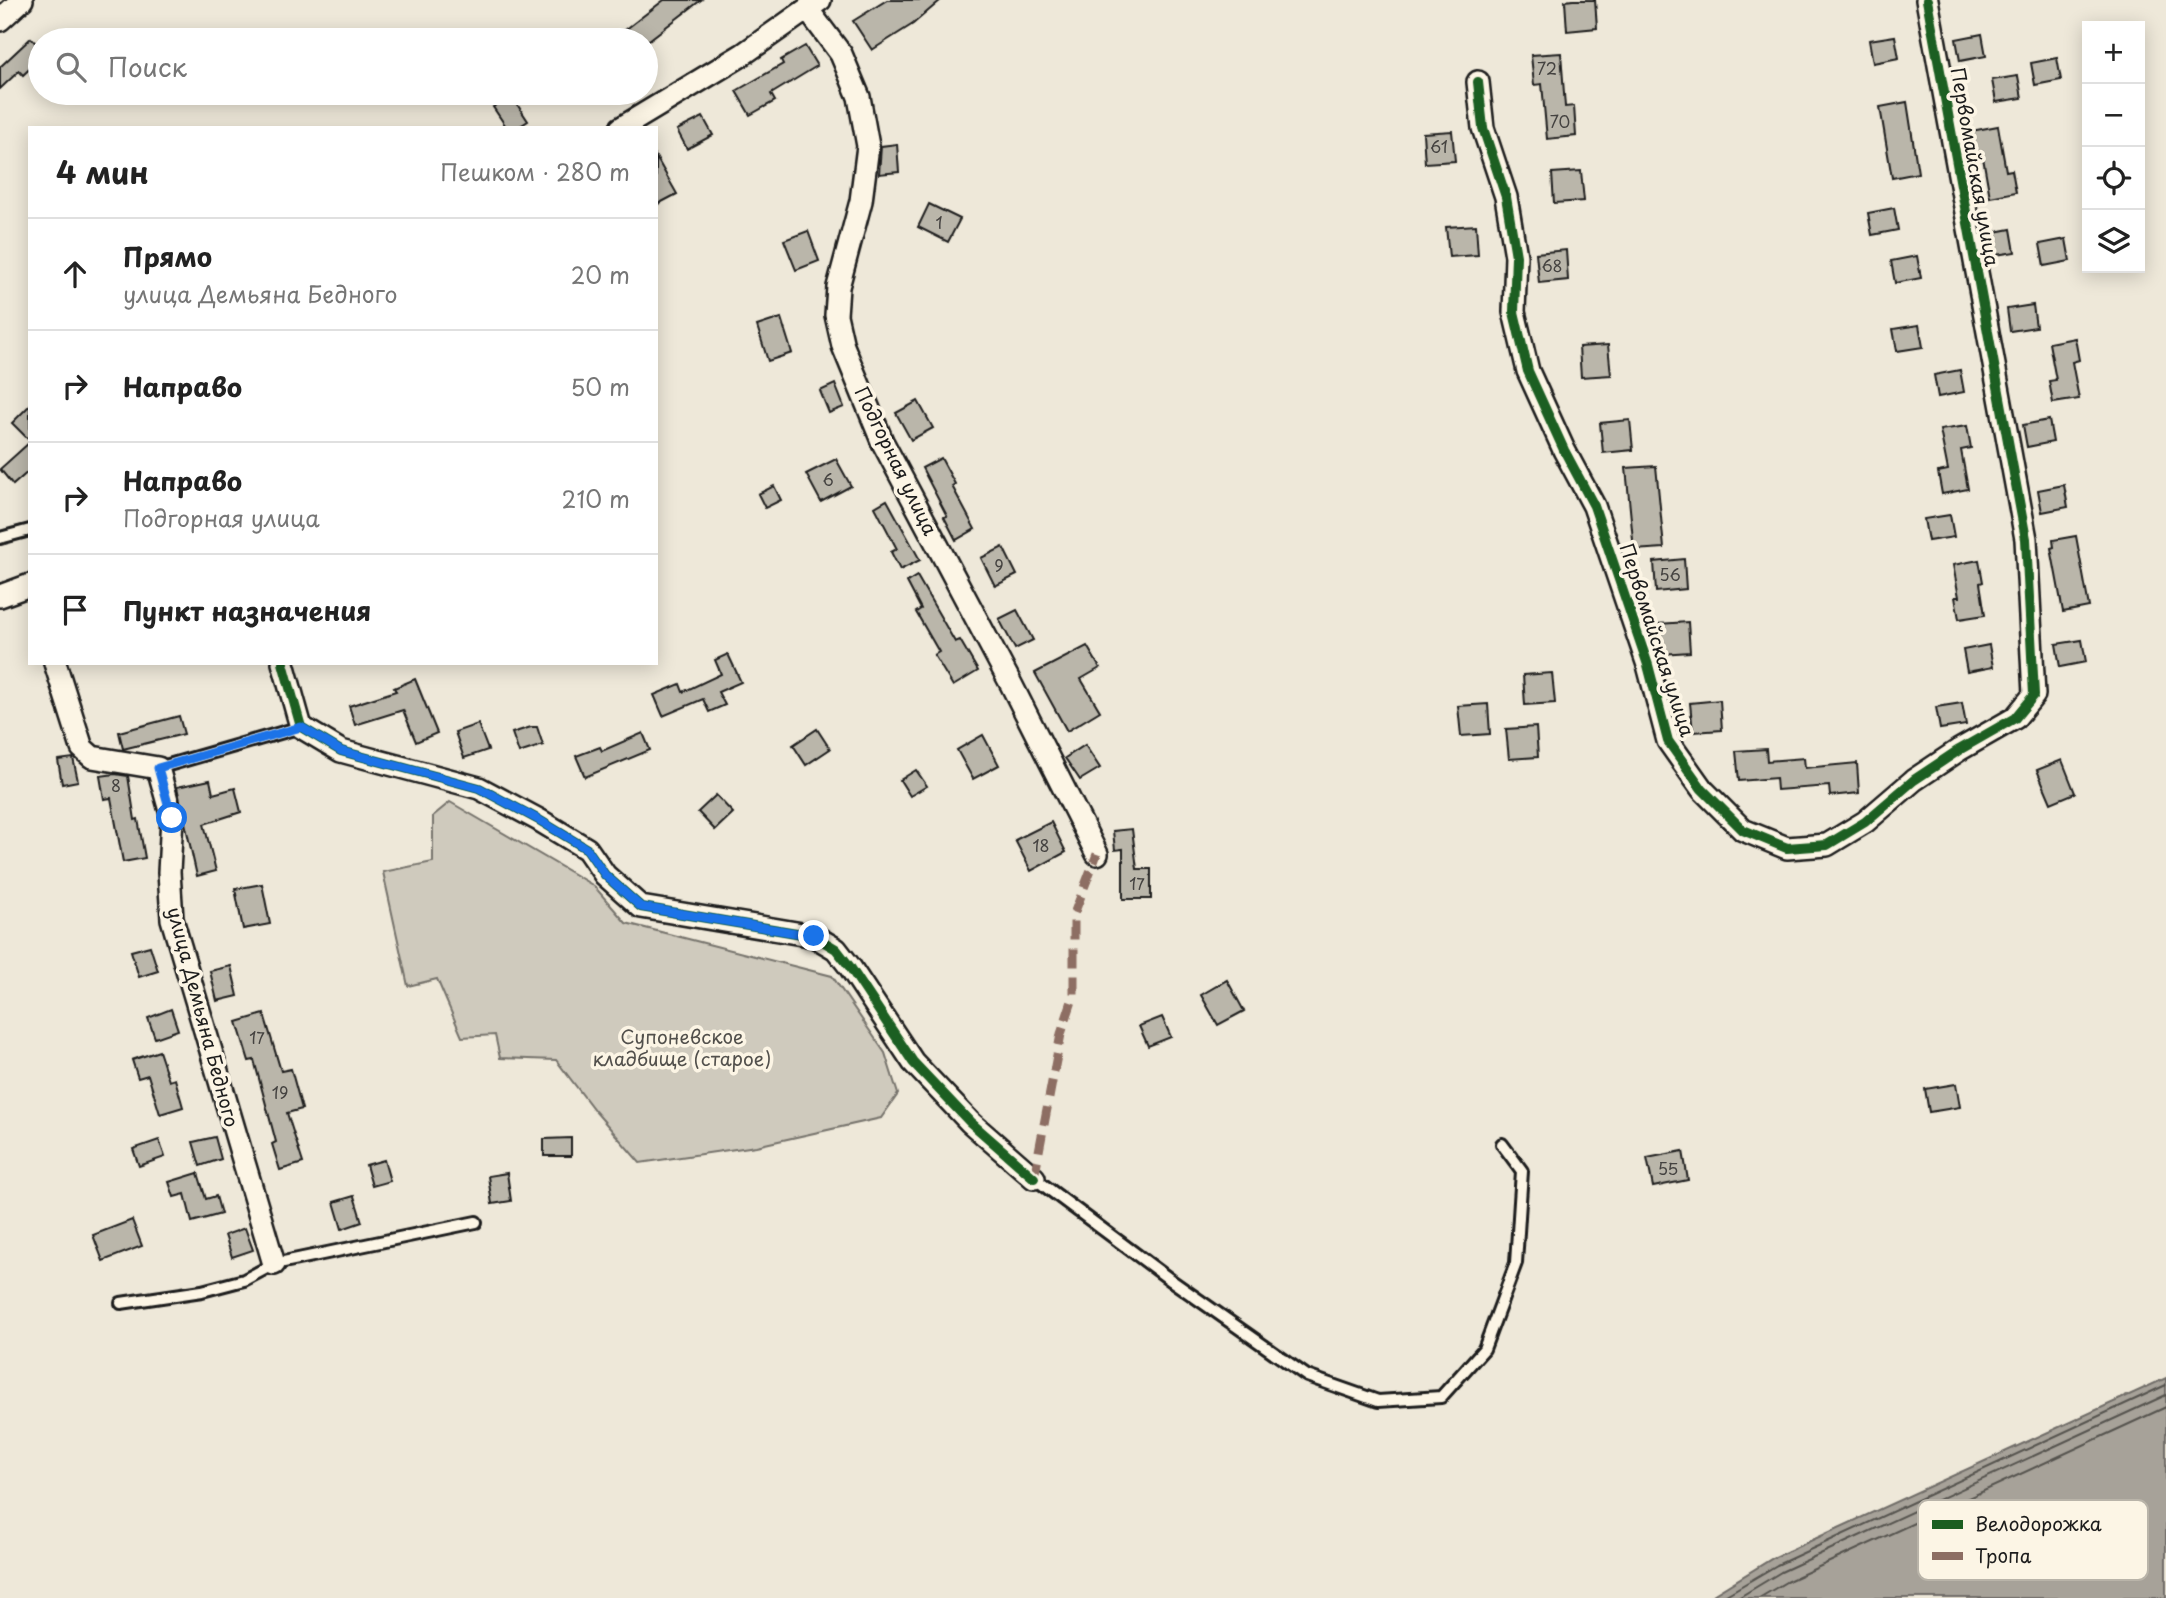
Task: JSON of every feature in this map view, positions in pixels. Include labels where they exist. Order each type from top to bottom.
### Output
[{"type":"street","points":[[0,20],[22,0]]},
{"type":"street","name":"Первомайская улица","points":[[1478,82],[1483,128],[1506,197],[1516,256],[1514,313],[1528,370],[1564,450],[1594,506],[1648,665],[1668,741],[1702,789],[1743,830],[1787,848],[1827,845],[1864,822],[1926,772],[2015,718],[2034,695],[2026,539],[1927,0]]},
{"type":"street","points":[[624,126],[742,55],[814,5]]},
{"type":"street","name":"Подгорная улица","points":[[814,5],[841,54],[859,97],[868,146],[861,201],[838,287],[836,315],[843,346],[882,442],[1011,684],[1097,853]]},
{"type":"street","points":[[0,596],[28,587]]},
{"type":"street","points":[[56,665],[82,748],[92,757],[158,768]]},
{"type":"street","points":[[284,665],[301,727],[341,751],[479,788],[587,849],[605,875],[641,907],[814,936],[836,948],[914,1062],[971,1122],[1034,1178]]},
{"type":"street","name":"улица Демьяна Бедного","points":[[158,768],[172,818],[169,872],[172,919],[274,1264]]},
{"type":"lane","points":[[0,538],[28,531]]},
{"type":"lane","points":[[158,768],[301,727]]},
{"type":"lane","points":[[1034,1178],[1172,1282],[1307,1376],[1378,1401],[1441,1397],[1484,1349],[1516,1264],[1522,1171],[1502,1144]]},
{"type":"lane","points":[[121,1303],[202,1291],[244,1280],[274,1264],[476,1222]]},
{"type":"green space","name":"Супоневское кладбище (старое)","points":[[450,802],[594,886],[626,923],[832,976],[885,1053],[898,1094],[881,1118],[756,1146],[640,1163],[556,1060],[500,1058],[495,1035],[462,1037],[437,979],[408,986],[383,872],[433,862],[433,816]]},
{"type":"water","points":[[2166,1378],[2166,1598],[1708,1598],[1773,1558]]},
{"type":"building","points":[[664,0],[701,0],[658,33],[658,28],[628,28]]},
{"type":"building","points":[[887,0],[941,0],[913,24],[872,50],[853,21]]},
{"type":"building","points":[[1595,0],[1597,28],[1567,31],[1565,1]]},
{"type":"building","points":[[1982,34],[1986,56],[1960,61],[1956,39]]},
{"type":"building","points":[[1895,36],[1899,58],[1873,63],[1869,40]]},
{"type":"building","points":[[28,41],[28,70],[23,75],[19,71],[0,89],[0,67]]},
{"type":"building","points":[[805,46],[817,66],[771,94],[775,101],[750,115],[736,91],[783,64],[781,60]]},
{"type":"building","points":[[1561,53],[1565,107],[1574,106],[1576,136],[1547,139],[1542,84],[1534,85],[1531,55]]},
{"type":"building","points":[[2057,58],[2061,80],[2035,85],[2031,63]]},
{"type":"building","points":[[2018,76],[2022,98],[1996,102],[1992,80]]},
{"type":"building","points":[[1907,102],[1918,173],[1892,178],[1880,107]]},
{"type":"building","points":[[518,105],[528,121],[520,126],[506,126],[493,107]]},
{"type":"building","points":[[703,117],[713,135],[687,149],[677,130]]},
{"type":"building","points":[[1998,126],[2006,171],[2012,170],[2016,192],[1990,197],[1982,152],[1976,153],[1971,131]]},
{"type":"building","points":[[1452,131],[1455,161],[1425,163],[1423,133]]},
{"type":"building","points":[[897,144],[899,172],[879,174],[881,146]]},
{"type":"building","points":[[658,161],[677,194],[658,204]]},
{"type":"building","points":[[1581,171],[1584,201],[1554,203],[1552,173]]},
{"type":"building","points":[[929,204],[960,219],[948,242],[918,227]]},
{"type":"building","points":[[1894,208],[1898,230],[1872,235],[1868,213]]},
{"type":"building","points":[[1476,225],[1478,255],[1449,257],[1446,227]]},
{"type":"building","points":[[2011,229],[2015,252],[1989,256],[1985,234]]},
{"type":"building","points":[[808,231],[819,261],[796,270],[784,240]]},
{"type":"building","points":[[2066,239],[2070,261],[2044,266],[2040,244]]},
{"type":"building","points":[[1566,250],[1568,280],[1539,283],[1536,253]]},
{"type":"building","points":[[1917,256],[1921,278],[1895,283],[1891,261]]},
{"type":"building","points":[[2033,305],[2036,327],[2010,331],[2007,309]]},
{"type":"building","points":[[781,318],[792,353],[768,361],[757,326]]},
{"type":"building","points":[[1919,325],[1923,347],[1897,351],[1893,329]]},
{"type":"building","points":[[2075,338],[2079,360],[2072,362],[2079,399],[2053,403],[2049,381],[2056,380],[2049,343]]},
{"type":"building","points":[[1608,345],[1611,375],[1581,377],[1579,347]]},
{"type":"building","points":[[1960,370],[1964,392],[1938,397],[1934,375]]},
{"type":"building","points":[[835,384],[844,407],[829,413],[820,391]]},
{"type":"building","points":[[918,401],[933,428],[911,440],[896,413]]},
{"type":"building","points":[[28,407],[28,439],[12,423]]},
{"type":"building","points":[[1630,420],[1633,450],[1603,453],[1600,423]]},
{"type":"building","points":[[2049,420],[2053,442],[2027,447],[2023,425]]},
{"type":"building","points":[[1967,426],[1971,448],[1961,450],[1968,489],[1942,494],[1938,472],[1948,470],[1940,430]]},
{"type":"building","points":[[28,444],[28,472],[13,485],[0,469]]},
{"type":"building","points":[[941,458],[955,484],[952,486],[975,529],[956,540],[944,517],[947,516],[922,468]]},
{"type":"building","points":[[836,459],[851,486],[821,502],[806,474]]},
{"type":"building","points":[[1656,466],[1664,548],[1634,550],[1626,468]]},
{"type":"building","points":[[2064,485],[2068,507],[2042,512],[2038,490]]},
{"type":"building","points":[[774,486],[781,500],[765,508],[758,494]]},
{"type":"building","points":[[887,500],[920,560],[900,570],[891,552],[897,549],[875,507]]},
{"type":"building","points":[[1950,515],[1954,537],[1928,541],[1924,519]]},
{"type":"building","points":[[2076,536],[2089,607],[2063,612],[2051,548],[2054,547],[2053,540]]},
{"type":"building","points":[[1003,547],[1017,575],[995,586],[981,558]]},
{"type":"building","points":[[1684,559],[1686,589],[1656,592],[1654,562]]},
{"type":"building","points":[[1979,560],[1985,615],[1959,619],[1955,597],[1959,597],[1953,565]]},
{"type":"building","points":[[917,576],[955,642],[960,640],[978,671],[953,686],[934,655],[939,652],[916,612],[921,609],[907,582]]},
{"type":"building","points":[[1017,610],[1033,640],[1015,649],[999,619]]},
{"type":"building","points":[[1688,622],[1690,652],[1661,654],[1658,624]]},
{"type":"building","points":[[2082,640],[2086,662],[2060,667],[2056,644]]},
{"type":"building","points":[[1989,645],[1993,667],[1967,672],[1963,650]]},
{"type":"building","points":[[1087,646],[1100,668],[1081,679],[1100,711],[1067,731],[1035,673]]},
{"type":"building","points":[[728,654],[741,682],[718,692],[725,705],[709,712],[703,699],[663,716],[654,695],[680,684],[683,692],[721,674],[715,660]]},
{"type":"building","points":[[1552,673],[1555,703],[1525,705],[1523,675]]},
{"type":"building","points":[[415,679],[437,733],[416,742],[403,710],[355,725],[349,706],[396,691],[394,688]]},
{"type":"building","points":[[1720,700],[1722,730],[1693,732],[1690,703]]},
{"type":"building","points":[[1962,703],[1966,725],[1940,729],[1936,707]]},
{"type":"building","points":[[1488,704],[1490,734],[1461,736],[1458,706]]},
{"type":"building","points":[[179,716],[184,734],[123,749],[119,732]]},
{"type":"building","points":[[478,724],[488,750],[464,758],[455,732]]},
{"type":"building","points":[[537,727],[543,745],[519,753],[512,733]]},
{"type":"building","points":[[1536,727],[1538,757],[1509,759],[1506,729]]},
{"type":"building","points":[[817,729],[830,749],[806,765],[793,745]]},
{"type":"building","points":[[643,733],[650,750],[585,777],[576,756],[600,747],[602,751]]},
{"type":"building","points":[[983,735],[999,765],[973,779],[957,750]]},
{"type":"building","points":[[1085,745],[1100,768],[1080,780],[1065,758]]},
{"type":"building","points":[[1766,749],[1767,761],[1804,758],[1805,768],[1857,763],[1859,793],[1830,796],[1829,786],[1777,790],[1776,778],[1739,781],[1736,751]]},
{"type":"building","points":[[73,758],[78,781],[62,784],[58,760]]},
{"type":"building","points":[[2062,760],[2075,793],[2051,803],[2037,770]]},
{"type":"building","points":[[916,770],[927,786],[910,796],[900,780]]},
{"type":"building","points":[[100,776],[128,776],[145,858],[123,862],[111,798],[104,799]]},
{"type":"building","points":[[210,780],[213,794],[235,788],[241,812],[204,824],[216,871],[197,876],[177,787]]},
{"type":"building","points":[[716,795],[733,813],[715,830],[698,812]]},
{"type":"building","points":[[1051,822],[1066,852],[1031,871],[1015,840]]},
{"type":"building","points":[[1132,829],[1137,869],[1151,869],[1151,899],[1123,899],[1123,849],[1115,850],[1113,831]]},
{"type":"building","points":[[262,884],[270,924],[243,929],[235,889]]},
{"type":"building","points":[[150,946],[158,971],[139,977],[131,951]]},
{"type":"building","points":[[231,966],[238,996],[217,1001],[210,971]]},
{"type":"building","points":[[1227,980],[1244,1011],[1218,1025],[1201,995]]},
{"type":"building","points":[[171,1009],[178,1030],[155,1038],[148,1018]]},
{"type":"building","points":[[264,1014],[281,1071],[291,1069],[302,1109],[287,1113],[303,1163],[280,1170],[272,1144],[276,1142],[254,1060],[249,1061],[237,1022]]},
{"type":"building","points":[[1162,1017],[1171,1037],[1148,1046],[1139,1026]]},
{"type":"building","points":[[159,1051],[169,1081],[175,1079],[183,1107],[160,1114],[148,1075],[138,1078],[132,1060]]},
{"type":"building","points":[[1956,1084],[1960,1107],[1929,1112],[1925,1089]]},
{"type":"building","points":[[215,1137],[221,1159],[200,1166],[193,1142]]},
{"type":"building","points":[[571,1138],[571,1156],[544,1156],[544,1139]]},
{"type":"building","points":[[159,1140],[165,1157],[139,1166],[133,1149]]},
{"type":"building","points":[[1683,1151],[1688,1180],[1653,1187],[1647,1158]]},
{"type":"building","points":[[384,1160],[390,1181],[372,1186],[366,1165]]},
{"type":"building","points":[[198,1173],[206,1199],[216,1196],[221,1214],[192,1222],[185,1194],[174,1197],[169,1182]]},
{"type":"building","points":[[507,1173],[511,1201],[492,1204],[488,1176]]},
{"type":"building","points":[[354,1196],[362,1222],[342,1229],[334,1202]]},
{"type":"building","points":[[132,1220],[142,1246],[103,1261],[93,1235]]},
{"type":"building","points":[[245,1228],[253,1250],[232,1257],[225,1235]]},
{"type":"marked path","points":[[1034,1178],[1061,1034],[1074,995],[1074,914],[1097,854]]},
{"type":"cycle path","points":[[1478,82],[1483,128],[1506,197],[1516,256],[1514,312],[1528,371],[1564,450],[1594,506],[1648,665],[1668,741],[1702,789],[1743,830],[1787,848],[1827,845],[1865,822],[1914,780],[2015,718],[2034,695],[2026,539],[1927,0]]},
{"type":"cycle path","points":[[284,665],[301,727],[341,751],[479,788],[587,849],[605,875],[641,907],[814,936],[836,949],[913,1062],[970,1122],[1034,1178]]},
{"type":"route","points":[[172,818],[158,768],[301,727],[341,751],[479,788],[587,849],[605,875],[641,907],[814,936]]}]
